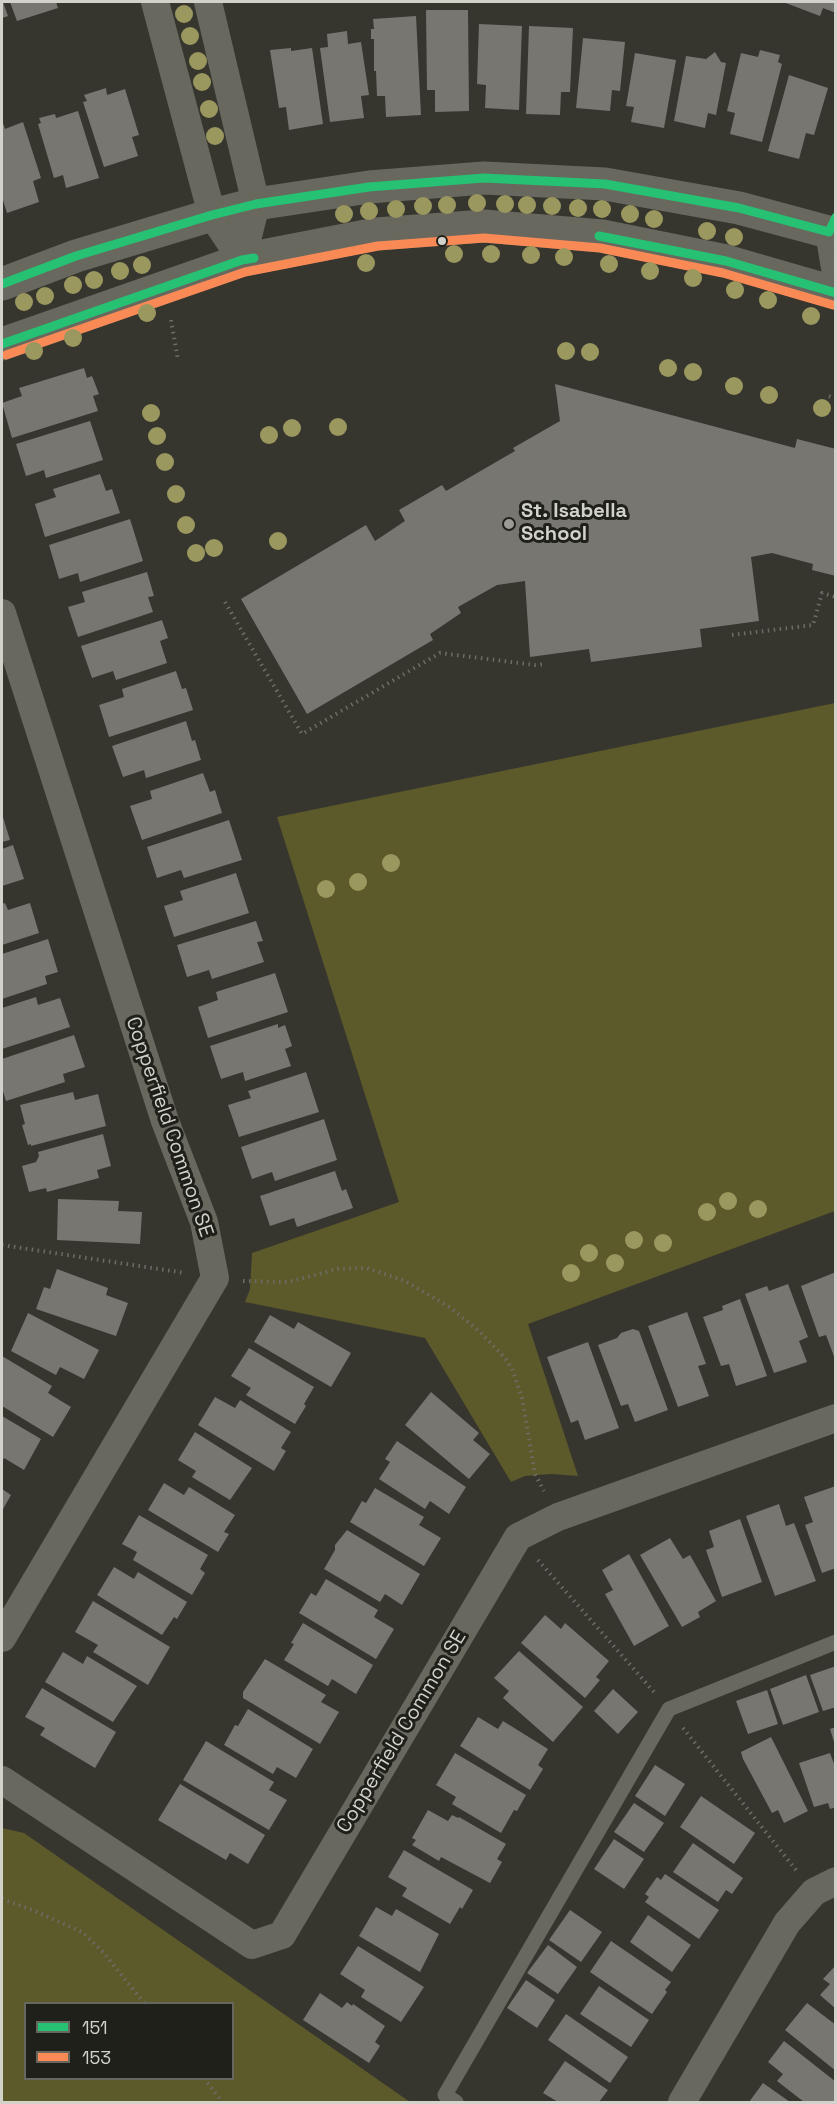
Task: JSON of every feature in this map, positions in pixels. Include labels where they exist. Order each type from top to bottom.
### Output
[{"type":"street","points":[[155,2],[212,215],[242,260]]},
{"type":"street","points":[[208,2],[256,204],[242,260]]},
{"type":"street","points":[[2,284],[76,256],[256,204],[369,187],[495,178],[605,184],[834,227],[836,274]]},
{"type":"street","points":[[2,344],[242,260],[376,234],[484,226],[602,236],[726,261],[836,293]]},
{"type":"street","name":"Copperfield Common SE","points":[[2,613],[165,1121],[204,1222],[215,1278]]},
{"type":"street","points":[[2,1638],[215,1278]]},
{"type":"street","name":"Copperfield Common SE","points":[[2,1780],[252,1945],[282,1935],[518,1537],[558,1517],[836,1418]]},
{"type":"street","points":[[682,2103],[787,1923],[814,1892],[836,1881]]},
{"type":"lane","points":[[456,2103],[445,2095],[669,1710],[836,1642]]},
{"type":"path","points":[[171,319],[178,360]]},
{"type":"path","points":[[829,396],[836,399]]},
{"type":"path","points":[[732,635],[813,625],[822,593],[836,597]]},
{"type":"path","points":[[225,602],[302,734],[440,653],[535,665],[545,664]]},
{"type":"path","points":[[2,1245],[215,1278],[288,1282],[338,1269],[367,1268],[405,1281],[451,1308],[480,1332],[505,1358],[512,1369],[522,1398],[535,1474],[558,1517]]},
{"type":"path","points":[[2,1899],[82,1932],[103,1952],[143,2002]]},
{"type":"path","points":[[205,2080],[222,2103]]},
{"type":"shaded area","points":[[835,703],[835,1211],[528,1324],[578,1476],[551,1474],[525,1476],[511,1482],[425,1338],[245,1302],[250,1289],[252,1253],[399,1202],[277,817]]},
{"type":"shaded area","points":[[2,1828],[24,1833],[410,2102],[2,2102]]},
{"type":"building","points":[[2,2],[8,16],[2,18]]},
{"type":"building","points":[[10,2],[56,2],[58,8],[17,21]]},
{"type":"building","points":[[783,2],[836,2],[836,13],[823,8],[820,16]]},
{"type":"building","points":[[426,10],[468,10],[469,111],[435,112],[435,90],[427,90]]},
{"type":"building","points":[[416,16],[421,115],[386,117],[385,96],[377,96],[374,39],[371,39],[371,29],[374,29],[373,19]]},
{"type":"building","points":[[479,24],[522,26],[519,110],[485,108],[486,85],[477,84]]},
{"type":"building","points":[[529,26],[573,28],[570,92],[561,92],[560,115],[526,114]]},
{"type":"building","points":[[347,31],[348,44],[361,42],[369,95],[361,96],[364,118],[330,122],[320,48],[328,47],[327,34]]},
{"type":"building","points":[[583,38],[625,42],[620,91],[612,90],[610,111],[576,108]]},
{"type":"building","points":[[291,48],[291,51],[312,48],[323,124],[289,130],[286,107],[279,108],[270,50]]},
{"type":"building","points":[[760,50],[780,55],[778,62],[782,64],[762,142],[730,134],[735,113],[727,111],[741,53],[758,57]]},
{"type":"building","points":[[715,52],[721,62],[726,63],[716,115],[708,113],[705,128],[674,121],[686,56],[706,59]]},
{"type":"building","points":[[635,53],[676,60],[664,128],[631,122],[634,107],[626,106]]},
{"type":"building","points":[[789,75],[828,88],[814,135],[806,133],[799,159],[768,151]]},
{"type":"building","points":[[106,88],[107,95],[125,89],[139,135],[132,137],[138,156],[104,167],[83,102],[87,101],[84,95]]},
{"type":"building","points":[[78,111],[99,178],[66,188],[63,175],[54,178],[38,124],[41,123],[39,118],[55,114],[56,118]]},
{"type":"building","points":[[2,120],[5,129],[23,122],[41,178],[33,181],[39,202],[7,213],[2,197]]},
{"type":"building","points":[[84,368],[87,378],[92,376],[99,394],[93,396],[98,411],[12,438],[2,403],[22,396],[19,388]]},
{"type":"building","points":[[555,384],[795,448],[797,439],[836,449],[836,576],[812,570],[813,564],[772,553],[751,557],[759,621],[700,629],[702,647],[591,662],[589,649],[530,657],[525,581],[497,585],[458,607],[461,613],[430,634],[433,640],[307,714],[241,599],[366,525],[375,541],[405,521],[399,510],[442,485],[446,491],[515,451],[513,448],[560,421]]},
{"type":"building","points":[[90,421],[103,460],[46,478],[44,470],[26,476],[16,444]]},
{"type":"building","points":[[100,474],[106,491],[112,489],[120,513],[45,537],[35,504],[56,497],[53,489]]},
{"type":"building","points":[[130,519],[143,561],[80,582],[78,573],[59,579],[49,545]]},
{"type":"building","points":[[147,572],[154,596],[148,597],[153,612],[78,637],[68,607],[85,602],[82,592]]},
{"type":"building","points":[[162,620],[168,638],[160,641],[167,663],[116,680],[113,671],[92,678],[81,646]]},
{"type":"building","points":[[176,671],[182,689],[186,688],[193,710],[109,737],[99,705],[124,697],[122,689]]},
{"type":"building","points":[[186,721],[201,760],[146,778],[144,770],[123,777],[112,746]]},
{"type":"building","points":[[203,773],[210,792],[215,790],[222,813],[142,840],[130,806],[152,799],[150,791]]},
{"type":"building","points":[[2,814],[10,840],[2,842]]},
{"type":"building","points":[[229,820],[242,860],[184,878],[181,870],[157,878],[147,847]]},
{"type":"building","points":[[13,845],[24,879],[2,886],[2,849]]},
{"type":"building","points":[[236,873],[249,913],[174,937],[164,906],[183,900],[180,891]]},
{"type":"building","points":[[5,903],[8,910],[30,903],[39,933],[2,945],[2,904]]},
{"type":"building","points":[[256,921],[263,941],[257,942],[264,962],[212,979],[209,970],[187,977],[177,945]]},
{"type":"building","points":[[48,939],[58,972],[45,976],[47,984],[2,999],[2,954]]},
{"type":"building","points":[[275,973],[288,1012],[208,1038],[198,1007],[218,1000],[216,992]]},
{"type":"building","points":[[36,997],[38,1005],[60,998],[70,1027],[2,1049],[2,1008]]},
{"type":"building","points":[[278,1024],[278,1028],[285,1025],[292,1046],[285,1049],[291,1066],[245,1081],[243,1072],[221,1079],[210,1046]]},
{"type":"building","points":[[74,1035],[85,1067],[63,1074],[65,1082],[6,1101],[2,1088],[2,1059]]},
{"type":"building","points":[[306,1072],[319,1112],[239,1137],[228,1105],[251,1098],[248,1091]]},
{"type":"building","points":[[73,1092],[75,1100],[98,1094],[106,1126],[28,1145],[22,1125],[25,1124],[20,1105]]},
{"type":"building","points":[[324,1119],[337,1160],[275,1181],[272,1172],[252,1179],[241,1147]]},
{"type":"building","points":[[103,1134],[111,1166],[97,1170],[99,1178],[47,1192],[46,1188],[29,1192],[22,1166],[36,1162],[38,1152]]},
{"type":"building","points":[[335,1171],[342,1191],[346,1189],[353,1208],[297,1227],[294,1218],[270,1226],[260,1196]]},
{"type":"building","points":[[58,1199],[119,1201],[118,1211],[142,1212],[140,1244],[57,1240]]},
{"type":"building","points":[[57,1269],[108,1288],[106,1295],[128,1303],[116,1336],[36,1309],[44,1287],[50,1289]]},
{"type":"building","points":[[836,1272],[835,1359],[826,1335],[819,1337],[801,1286]]},
{"type":"building","points":[[788,1284],[808,1337],[799,1341],[807,1362],[774,1373],[745,1294],[767,1286],[769,1291]]},
{"type":"building","points":[[740,1299],[767,1376],[736,1386],[729,1364],[721,1366],[703,1317],[723,1310],[722,1306]]},
{"type":"building","points":[[687,1312],[706,1364],[698,1366],[709,1396],[678,1407],[648,1326]]},
{"type":"building","points":[[28,1313],[99,1350],[84,1379],[60,1367],[56,1375],[11,1351]]},
{"type":"building","points":[[270,1315],[294,1329],[298,1322],[351,1353],[331,1387],[254,1342]]},
{"type":"building","points":[[633,1329],[639,1331],[668,1410],[635,1422],[628,1404],[621,1406],[598,1345]]},
{"type":"building","points":[[588,1342],[619,1428],[585,1440],[578,1420],[571,1423],[547,1357]]},
{"type":"building","points":[[249,1348],[314,1387],[295,1424],[246,1395],[251,1388],[231,1376]]},
{"type":"building","points":[[2,1356],[52,1386],[48,1393],[71,1407],[53,1437],[2,1406]]},
{"type":"building","points":[[431,1392],[479,1433],[473,1440],[490,1454],[469,1479],[405,1425]]},
{"type":"building","points":[[215,1397],[235,1408],[240,1400],[291,1432],[281,1448],[286,1451],[274,1471],[198,1425]]},
{"type":"building","points":[[2,1416],[41,1439],[24,1470],[4,1458],[2,1462]]},
{"type":"building","points":[[195,1432],[252,1468],[230,1500],[192,1477],[196,1471],[178,1460]]},
{"type":"building","points":[[397,1441],[466,1487],[449,1514],[430,1501],[425,1509],[379,1479],[390,1462],[385,1459]]},
{"type":"building","points":[[164,1483],[184,1495],[189,1487],[235,1515],[224,1532],[229,1534],[218,1552],[148,1510]]},
{"type":"building","points":[[836,1486],[836,1568],[822,1573],[805,1525],[813,1522],[804,1497]]},
{"type":"building","points":[[375,1488],[424,1517],[419,1525],[441,1538],[424,1566],[350,1522],[362,1501],[366,1503]]},
{"type":"building","points":[[2,1489],[11,1495],[2,1511]]},
{"type":"building","points":[[779,1504],[786,1526],[794,1523],[816,1581],[775,1596],[746,1516]]},
{"type":"building","points":[[139,1515],[208,1555],[200,1569],[205,1573],[192,1595],[133,1560],[137,1552],[122,1544]]},
{"type":"building","points":[[740,1519],[762,1582],[722,1597],[706,1550],[714,1547],[709,1531]]},
{"type":"building","points":[[347,1530],[420,1574],[402,1605],[385,1594],[380,1602],[324,1569],[335,1550],[335,1545]]},
{"type":"building","points":[[670,1538],[683,1559],[690,1555],[716,1601],[698,1612],[700,1617],[682,1627],[640,1555]]},
{"type":"building","points":[[629,1554],[669,1626],[634,1646],[605,1594],[613,1590],[602,1570]]},
{"type":"building","points":[[114,1567],[134,1579],[138,1572],[187,1602],[177,1619],[174,1617],[162,1635],[97,1595]]},
{"type":"building","points":[[326,1579],[378,1610],[374,1617],[394,1629],[376,1659],[299,1613],[311,1593],[316,1596]]},
{"type":"building","points":[[93,1601],[170,1647],[148,1685],[93,1652],[98,1645],[75,1632]]},
{"type":"building","points":[[545,1615],[561,1629],[565,1623],[609,1661],[596,1677],[600,1680],[585,1698],[521,1643]]},
{"type":"building","points":[[303,1623],[373,1665],[356,1694],[332,1679],[328,1686],[284,1660]]},
{"type":"building","points":[[519,1651],[583,1707],[553,1742],[503,1698],[509,1691],[494,1678]]},
{"type":"building","points":[[63,1652],[83,1664],[87,1656],[137,1686],[113,1722],[45,1682]]},
{"type":"building","points":[[265,1659],[326,1695],[321,1702],[339,1712],[320,1744],[243,1698],[243,1692]]},
{"type":"building","points":[[836,1666],[836,1707],[823,1711],[810,1675]]},
{"type":"building","points":[[806,1675],[819,1712],[783,1725],[770,1689]]},
{"type":"building","points":[[42,1688],[116,1732],[95,1768],[40,1735],[45,1728],[25,1717]]},
{"type":"building","points":[[613,1689],[638,1712],[618,1734],[594,1711]]},
{"type":"building","points":[[767,1690],[778,1724],[748,1734],[736,1701]]},
{"type":"building","points":[[248,1709],[313,1749],[296,1778],[277,1767],[273,1774],[224,1745],[235,1725],[238,1726]]},
{"type":"building","points":[[478,1717],[498,1729],[503,1721],[548,1749],[538,1765],[543,1769],[530,1790],[460,1746]]},
{"type":"building","points":[[836,1727],[836,1745],[835,1745],[830,1729]]},
{"type":"building","points":[[771,1737],[808,1811],[784,1823],[778,1810],[772,1813],[741,1752]]},
{"type":"building","points":[[206,1741],[274,1782],[269,1790],[287,1800],[269,1830],[183,1780]]},
{"type":"building","points":[[455,1753],[526,1795],[501,1833],[452,1804],[456,1797],[436,1785]]},
{"type":"building","points":[[830,1753],[836,1769],[836,1807],[830,1809],[828,1803],[814,1807],[799,1763]]},
{"type":"building","points":[[655,1765],[685,1784],[665,1816],[635,1796]]},
{"type":"building","points":[[180,1784],[265,1835],[248,1864],[230,1853],[226,1860],[158,1820]]},
{"type":"building","points":[[701,1796],[755,1833],[734,1864],[680,1827]]},
{"type":"building","points":[[634,1803],[664,1823],[644,1852],[614,1832]]},
{"type":"building","points":[[428,1810],[448,1821],[452,1815],[459,1817],[506,1844],[497,1859],[502,1862],[490,1883],[441,1857],[439,1861],[412,1845],[416,1840],[412,1838]]},
{"type":"building","points":[[614,1839],[644,1859],[624,1889],[594,1869]]},
{"type":"building","points":[[693,1843],[743,1878],[732,1894],[726,1890],[718,1902],[673,1872]]},
{"type":"building","points":[[404,1850],[473,1890],[450,1924],[402,1896],[407,1888],[388,1877]]},
{"type":"building","points":[[665,1874],[719,1910],[699,1939],[645,1902],[649,1897],[645,1894],[657,1877],[661,1880]]},
{"type":"building","points":[[376,1907],[392,1916],[396,1909],[439,1934],[420,1972],[359,1936]]},
{"type":"building","points":[[570,1910],[602,1932],[581,1962],[549,1940]]},
{"type":"building","points":[[648,1915],[691,1945],[672,1972],[630,1942]]},
{"type":"building","points":[[611,1941],[671,1982],[652,2014],[590,1972]]},
{"type":"building","points":[[548,1945],[577,1967],[558,1994],[527,1973]]},
{"type":"building","points":[[358,1946],[424,1987],[401,2022],[361,1997],[365,1990],[340,1974]]},
{"type":"building","points":[[836,1965],[836,2009],[820,1995],[830,1984],[823,1979]]},
{"type":"building","points":[[526,1980],[555,2000],[537,2028],[507,2008]]},
{"type":"building","points":[[599,1986],[649,2020],[631,2047],[580,2014]]},
{"type":"building","points":[[320,1993],[342,2008],[347,2002],[352,2006],[353,2004],[385,2026],[375,2042],[380,2046],[369,2063],[303,2020]]},
{"type":"building","points":[[807,2003],[836,2025],[836,2071],[785,2030]]},
{"type":"building","points":[[566,2014],[628,2057],[610,2083],[548,2040]]},
{"type":"building","points":[[784,2041],[836,2082],[836,2102],[804,2102],[777,2081],[783,2074],[768,2062]]},
{"type":"building","points":[[565,2061],[608,2090],[599,2102],[558,2102],[543,2093]]},
{"type":"building","points":[[763,2083],[790,2102],[749,2102]]},
{"type":"transit line","name":"151","points":[[2,284],[76,256],[212,215],[256,204],[369,187],[484,178],[605,184],[739,208],[829,232],[836,217]]},
{"type":"transit line","name":"151","points":[[599,236],[726,261],[836,293]]},
{"type":"transit line","name":"153","points":[[6,355],[245,272],[378,246],[484,238],[600,248],[723,273],[833,305]]},
{"type":"transit line","name":"151","points":[[2,344],[242,260],[254,258]]},
{"type":"place","name":"St. Isabella School","points":[[509,524]]}]
